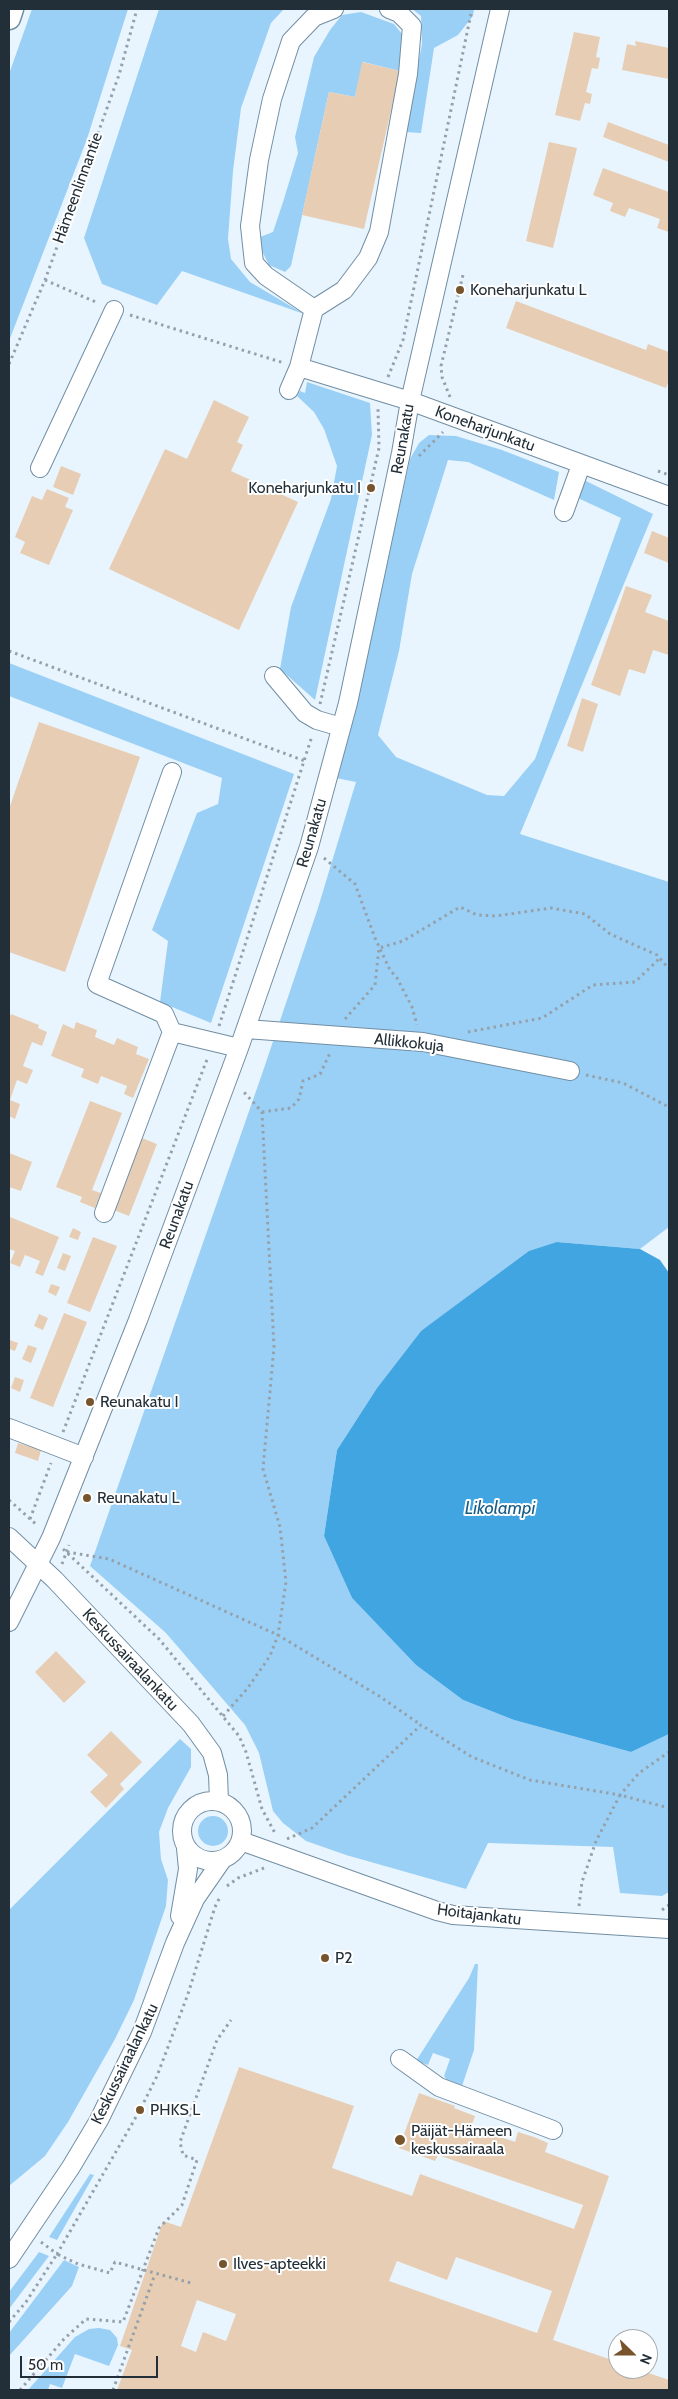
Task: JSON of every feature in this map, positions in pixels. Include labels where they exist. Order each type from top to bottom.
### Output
[{"type":"main road","points":[[9,18],[12,9]]},
{"type":"street","points":[[314,309],[266,276],[254,263],[250,226],[259,160],[272,99],[291,41],[314,17],[334,9]]},
{"type":"street","points":[[289,390],[299,367],[314,309],[344,290],[368,258],[379,232],[408,74],[412,26],[399,13],[389,9]]},
{"type":"street","name":"Reunakatu","points":[[9,1622],[38,1566],[84,1457],[138,1320],[240,1048],[309,847],[341,727],[401,454],[410,401],[500,9]]},
{"type":"street","points":[[40,468],[114,310]]},
{"type":"street","name":"Koneharjunkatu","points":[[299,367],[410,401],[448,407],[581,465],[668,492]]},
{"type":"street","points":[[564,512],[581,465]]},
{"type":"street","points":[[274,676],[304,713],[317,720],[341,727]]},
{"type":"street","points":[[104,1213],[172,1032],[164,1014],[97,984],[172,772]]},
{"type":"street","name":"Allikkokuja","points":[[246,1029],[423,1042],[570,1071]]},
{"type":"street","points":[[172,1032],[240,1048]]},
{"type":"street","points":[[9,1428],[84,1457]]},
{"type":"street","name":"Keskussairaalankatu","points":[[9,1537],[55,1580],[192,1724],[212,1753],[218,1775],[219,1801]]},
{"type":"street","points":[[175,1942],[188,1869],[186,1848],[182,1838],[184,1818],[198,1804],[208,1801],[219,1801],[228,1805],[236,1812],[241,1821],[241,1841],[237,1850],[222,1860],[212,1862],[202,1860],[186,1848]]},
{"type":"street","name":"Hoitajankatu","points":[[241,1841],[453,1915],[669,1930]]},
{"type":"street","name":"Keskussairaalankatu","points":[[9,2259],[71,2167],[124,2072],[157,1997],[175,1942],[195,1899],[222,1860]]},
{"type":"street","points":[[400,2059],[439,2087],[553,2130]]},
{"type":"path","name":"Hämeenlinnantie","points":[[9,364],[45,280],[119,75],[137,9]]},
{"type":"path","points":[[30,1519],[213,1043],[305,761],[317,720],[379,448],[378,406],[403,340],[472,9]]},
{"type":"path","points":[[379,448],[401,454],[420,455],[444,431],[448,407],[441,371],[463,275]]},
{"type":"path","points":[[45,280],[114,310],[299,367]]},
{"type":"path","points":[[9,651],[305,761]]},
{"type":"path","points":[[309,847],[355,884],[379,948],[412,1007],[423,1042]]},
{"type":"path","points":[[379,948],[403,941],[460,907],[477,915],[496,916],[551,908],[585,914],[610,934],[660,958],[669,969]]},
{"type":"path","points":[[362,1000],[375,985],[379,948]]},
{"type":"path","points":[[466,1032],[542,1018],[594,985],[635,982],[660,958]]},
{"type":"path","points":[[262,1112],[291,1108],[299,1099],[303,1081],[320,1074],[330,1056],[334,1036]]},
{"type":"path","points":[[570,1071],[623,1083],[669,1107]]},
{"type":"path","points":[[223,1716],[247,1689],[270,1656],[278,1635],[286,1582],[280,1526],[263,1470],[274,1347],[262,1112],[230,1074]]},
{"type":"path","points":[[278,1844],[276,1835],[262,1809],[246,1752],[239,1736],[159,1639],[67,1552],[109,1559],[278,1635],[379,1696],[420,1725],[472,1757],[530,1780],[620,1795],[669,1808]]},
{"type":"path","points":[[286,1840],[312,1828],[420,1725]]},
{"type":"path","points":[[570,1908],[579,1909],[582,1882],[596,1841],[620,1795],[638,1773],[669,1752]]},
{"type":"path","points":[[225,1888],[238,1878],[269,1867]]},
{"type":"path","points":[[9,2322],[26,2302],[57,2254],[154,2083],[188,1994],[214,1907],[222,1894]]},
{"type":"path","points":[[20,2390],[64,2339],[86,2319],[123,2322],[159,2228],[182,2205],[197,2160],[183,2155],[180,2142],[217,2040],[232,2020]]},
{"type":"path","points":[[27,2233],[57,2254],[78,2264],[110,2273],[115,2262],[191,2283]]},
{"type":"path","points":[[113,2390],[155,2274]]},
{"type":"shaded area","points":[[32,9],[128,9],[87,139],[9,341],[9,74]]},
{"type":"shaded area","points":[[159,9],[284,9],[271,23],[241,108],[233,171],[228,239],[231,259],[250,282],[304,314],[182,271],[157,305],[102,284],[84,238]]},
{"type":"shaded area","points":[[412,9],[474,9],[473,16],[458,35],[434,48],[421,133],[405,132],[422,44],[421,16]]},
{"type":"shaded area","points":[[361,12],[394,24],[402,34],[400,71],[363,62],[355,97],[329,92],[291,266],[285,272],[269,265],[261,249],[260,237],[273,232],[298,153],[295,137],[314,57],[330,30],[342,15]]},
{"type":"shaded area","points":[[307,382],[370,403],[372,435],[315,700],[280,669],[291,607],[331,499],[337,466],[324,429],[314,412],[297,396],[300,391],[305,393]]},
{"type":"shaded area","points":[[429,435],[456,436],[502,450],[559,472],[554,500],[468,462],[448,460],[412,574],[399,651],[378,735],[396,757],[487,795],[504,796],[535,759],[621,518],[580,499],[576,493],[582,479],[653,514],[520,834],[669,882],[669,1227],[640,1249],[557,1242],[421,1331],[377,1388],[337,1450],[324,1536],[352,1598],[416,1665],[463,1700],[514,1720],[631,1752],[669,1734],[669,1892],[662,1896],[620,1893],[613,1847],[488,1843],[466,1889],[346,1855],[306,1841],[283,1823],[273,1811],[259,1753],[245,1725],[166,1633],[90,1566],[262,1074],[317,911],[356,782],[336,778],[363,672],[410,459],[419,443]]},
{"type":"shaded area","points":[[9,663],[294,774],[211,1023],[160,1002],[168,941],[152,930],[197,813],[218,804],[222,778],[9,696]]},
{"type":"shaded area","points":[[180,1739],[191,1749],[191,1767],[168,1808],[159,1832],[161,1859],[168,1880],[166,1906],[134,2000],[115,2039],[68,2122],[45,2156],[9,2186],[9,1910]]},
{"type":"shaded area","points":[[213,1816],[224,1820],[228,1831],[224,1842],[213,1846],[202,1842],[198,1831],[202,1820]]},
{"type":"shaded area","points":[[475,1964],[478,1964],[474,2050],[461,2089],[450,2085],[444,2076],[450,2059],[433,2053],[428,2065],[416,2061],[469,1978]]},
{"type":"shaded area","points":[[90,2174],[94,2175],[57,2240],[49,2237]]},
{"type":"shaded area","points":[[39,2252],[49,2256],[9,2309],[9,2292]]},
{"type":"shaded area","points":[[64,2260],[79,2267],[72,2286],[9,2356],[9,2333]]},
{"type":"shaded area","points":[[89,2329],[110,2330],[117,2338],[118,2345],[109,2366],[75,2354],[62,2388],[50,2384],[48,2390],[28,2390],[75,2337]]},
{"type":"water","name":"Likolampi","points":[[557,1242],[640,1249],[660,1260],[669,1273],[669,1734],[631,1752],[514,1720],[463,1700],[416,1665],[352,1598],[324,1536],[337,1450],[377,1388],[421,1331],[529,1251]]},
{"type":"building","points":[[574,32],[600,37],[596,57],[600,58],[598,69],[592,68],[586,92],[592,94],[590,104],[585,103],[580,121],[555,115]]},
{"type":"building","points":[[635,41],[669,48],[669,79],[622,70],[627,44],[636,46]]},
{"type":"building","points":[[362,62],[400,71],[364,229],[302,215],[329,92],[355,97]]},
{"type":"building","points":[[608,122],[669,145],[669,162],[603,137]]},
{"type":"building","points":[[549,142],[577,148],[553,248],[526,241]]},
{"type":"building","points":[[603,168],[669,192],[669,232],[657,228],[660,219],[629,208],[625,217],[610,211],[613,203],[593,195]]},
{"type":"building","points":[[516,301],[646,350],[648,344],[669,352],[669,380],[666,388],[506,328]]},
{"type":"building","points":[[214,400],[249,417],[237,442],[243,445],[231,471],[298,502],[239,630],[109,569],[165,449],[187,459]]},
{"type":"building","points":[[61,466],[81,474],[73,495],[53,487]]},
{"type":"building","points":[[47,489],[69,498],[65,507],[73,510],[49,565],[20,553],[25,542],[15,537],[32,496],[42,500]]},
{"type":"building","points":[[652,531],[669,538],[669,563],[644,553]]},
{"type":"building","points":[[626,586],[652,595],[645,612],[669,621],[669,655],[653,650],[645,674],[629,669],[620,696],[591,685]]},
{"type":"building","points":[[582,698],[598,704],[583,752],[567,746]]},
{"type":"building","points":[[39,722],[140,757],[65,972],[9,952],[9,809]]},
{"type":"building","points":[[11,1014],[39,1025],[38,1028],[47,1032],[42,1046],[32,1042],[23,1066],[33,1070],[27,1084],[17,1080],[10,1100],[20,1104],[15,1119],[9,1116],[9,1019]]},
{"type":"building","points":[[76,1022],[97,1030],[95,1037],[114,1045],[117,1038],[138,1047],[136,1054],[149,1059],[133,1098],[124,1094],[127,1086],[101,1076],[98,1084],[81,1077],[84,1069],[51,1056],[63,1024],[74,1029]]},
{"type":"building","points":[[90,1101],[122,1113],[92,1190],[101,1193],[95,1208],[80,1202],[82,1197],[56,1187]]},
{"type":"building","points":[[142,1138],[157,1144],[129,1216],[114,1210]]},
{"type":"building","points":[[9,1153],[32,1162],[21,1191],[9,1187]]},
{"type":"building","points":[[10,1217],[59,1237],[43,1276],[35,1273],[40,1261],[25,1255],[20,1267],[10,1263],[15,1251],[9,1249]]},
{"type":"building","points":[[73,1228],[81,1232],[78,1240],[69,1237]]},
{"type":"building","points":[[93,1237],[117,1246],[90,1312],[67,1303]]},
{"type":"building","points":[[63,1253],[71,1256],[65,1271],[57,1268]]},
{"type":"building","points":[[51,1284],[60,1287],[56,1296],[48,1292]]},
{"type":"building","points":[[64,1313],[87,1322],[53,1407],[30,1398]]},
{"type":"building","points":[[39,1314],[48,1318],[43,1330],[34,1326]]},
{"type":"building","points":[[10,1340],[18,1343],[15,1351],[9,1349]]},
{"type":"building","points":[[28,1345],[37,1348],[31,1363],[22,1359]]},
{"type":"building","points":[[15,1377],[24,1380],[20,1392],[11,1388]]},
{"type":"building","points":[[18,1443],[41,1450],[38,1461],[15,1453]]},
{"type":"building","points":[[56,1651],[86,1682],[64,1703],[35,1672]]},
{"type":"building","points":[[111,1731],[142,1762],[120,1784],[124,1789],[106,1808],[90,1792],[108,1775],[87,1755]]},
{"type":"building","points":[[239,2067],[354,2106],[332,2168],[412,2196],[420,2174],[574,2229],[583,2205],[438,2155],[435,2161],[399,2148],[419,2093],[455,2106],[454,2108],[475,2116],[471,2127],[515,2142],[518,2132],[534,2137],[548,2143],[545,2152],[609,2176],[553,2340],[608,2359],[608,2379],[658,2379],[658,2376],[669,2380],[669,2390],[117,2390],[132,2350],[120,2346],[163,2221],[181,2227]],"holes":[[[456,2257],[552,2291],[537,2333],[389,2281],[397,2261],[447,2280]],[[197,2300],[236,2314],[226,2341],[203,2332],[196,2352],[181,2346]]]},
{"type":"place","name":"Koneharjunkatu L","points":[[460,290]]},
{"type":"place","name":"Koneharjunkatu I","points":[[371,488]]},
{"type":"place","name":"Reunakatu I","points":[[90,1402]]},
{"type":"place","name":"Reunakatu L","points":[[87,1498]]},
{"type":"place","name":"P2","points":[[325,1958]]},
{"type":"place","name":"PHKS L","points":[[140,2110]]},
{"type":"place","name":"Päijät-Hämeen keskussairaala","points":[[400,2140]]},
{"type":"place","name":"Ilves-apteekki","points":[[223,2264]]}]
